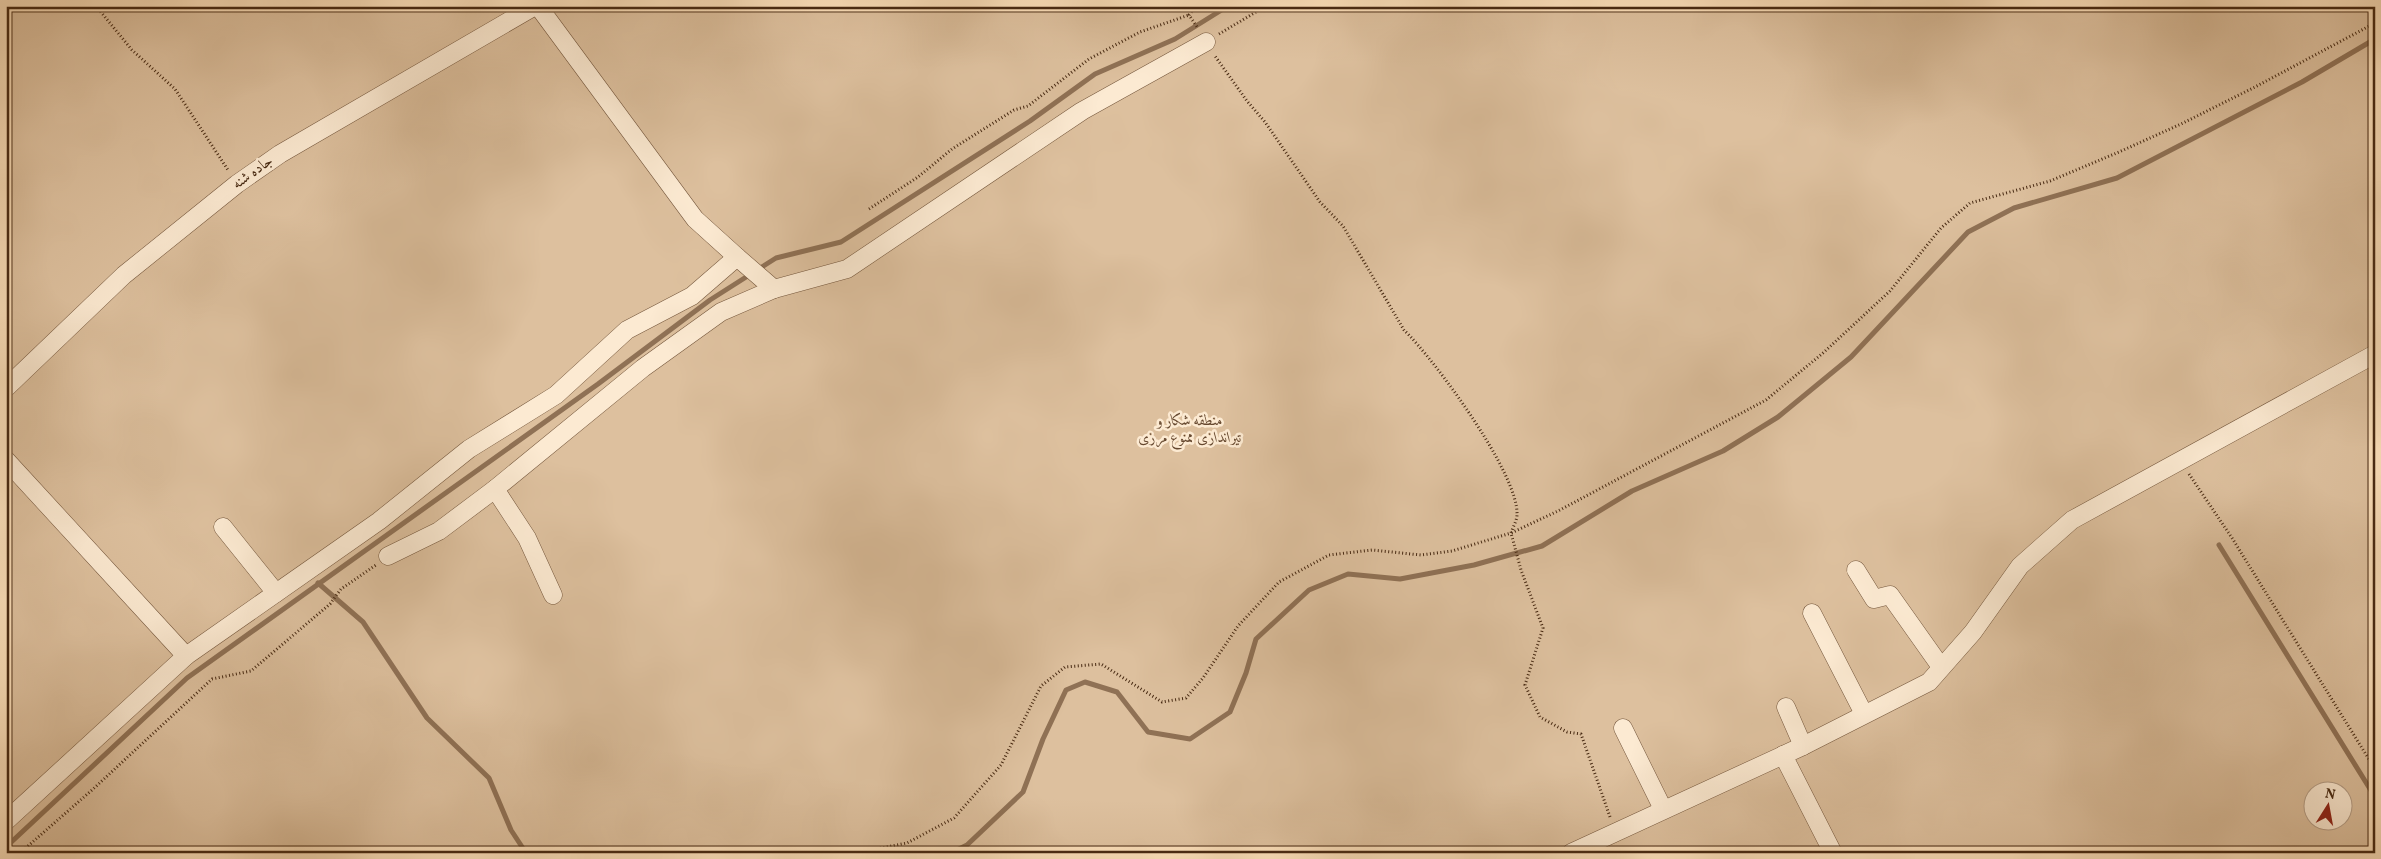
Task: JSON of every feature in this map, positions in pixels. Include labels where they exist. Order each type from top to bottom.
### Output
[{"type":"street","name":"جاده شنه","points":[[6,388],[124,275],[237,184],[280,154],[537,6]]},
{"type":"street","points":[[537,6],[695,219],[768,284]]},
{"type":"street","points":[[388,556],[439,531],[495,489],[644,368],[713,318],[768,284],[847,269],[1082,111],[1206,42]]},
{"type":"street","points":[[6,821],[186,656],[379,521],[469,449],[556,395],[627,330],[692,296],[742,261]]},
{"type":"street","points":[[1571,853],[1615,831],[1803,746],[1928,682],[1973,632],[2020,566],[2072,520],[2375,354]]},
{"type":"street","points":[[6,460],[186,656]]},
{"type":"street","points":[[495,489],[527,538],[553,595]]},
{"type":"street","points":[[224,527],[276,593]]},
{"type":"street","points":[[1856,570],[1874,600],[1890,594],[1941,667]]},
{"type":"street","points":[[1812,613],[1864,714]]},
{"type":"street","points":[[1786,707],[1803,746]]},
{"type":"street","points":[[1623,728],[1663,809]]},
{"type":"street","points":[[1783,755],[1833,853]]},
{"type":"path","points":[[96,6],[132,50],[175,89],[237,184]]},
{"type":"path","points":[[869,208],[918,177],[952,149],[1014,110],[1028,106],[1089,58],[1140,32],[1190,17],[1196,6]]},
{"type":"path","points":[[1266,6],[1206,42],[1320,202],[1343,226],[1404,330],[1417,343],[1469,413],[1510,483],[1517,515],[1511,533],[1543,628],[1525,685],[1540,717],[1567,732],[1581,734],[1615,831]]},
{"type":"path","points":[[856,853],[907,843],[954,818],[1001,765],[1041,686],[1064,667],[1101,664],[1162,702],[1186,698],[1203,678],[1238,626],[1278,582],[1328,555],[1372,550],[1421,555],[1452,551],[1511,533],[1558,511],[1766,400],[1823,353],[1890,291],[1941,228],[1970,203],[2050,180],[2119,152],[2239,95],[2375,23]]},
{"type":"path","points":[[2181,461],[2203,498],[2232,538],[2375,769]]},
{"type":"path","points":[[20,853],[212,680],[251,671],[330,604],[341,589],[388,556]]},
{"type":"green space","name":"منطقه شکار و تیراندازی ممنوع مرزی","points":[[6,6],[2375,6],[2375,853],[6,853]]},
{"type":"waterway","points":[[6,847],[187,678],[598,384],[710,300],[776,258],[841,242],[1030,121],[1095,74],[1175,39],[1228,6]]},
{"type":"waterway","points":[[951,853],[967,845],[1023,792],[1043,739],[1066,690],[1085,682],[1117,692],[1148,732],[1190,739],[1230,712],[1246,673],[1256,639],[1309,590],[1348,574],[1400,579],[1474,565],[1542,546],[1632,491],[1723,451],[1778,417],[1851,357],[1968,232],[2014,208],[2117,178],[2302,82],[2375,39]]},
{"type":"waterway","points":[[2219,545],[2375,797]]},
{"type":"waterway","points":[[318,583],[363,622],[427,718],[489,778],[511,830],[526,853]]}]
